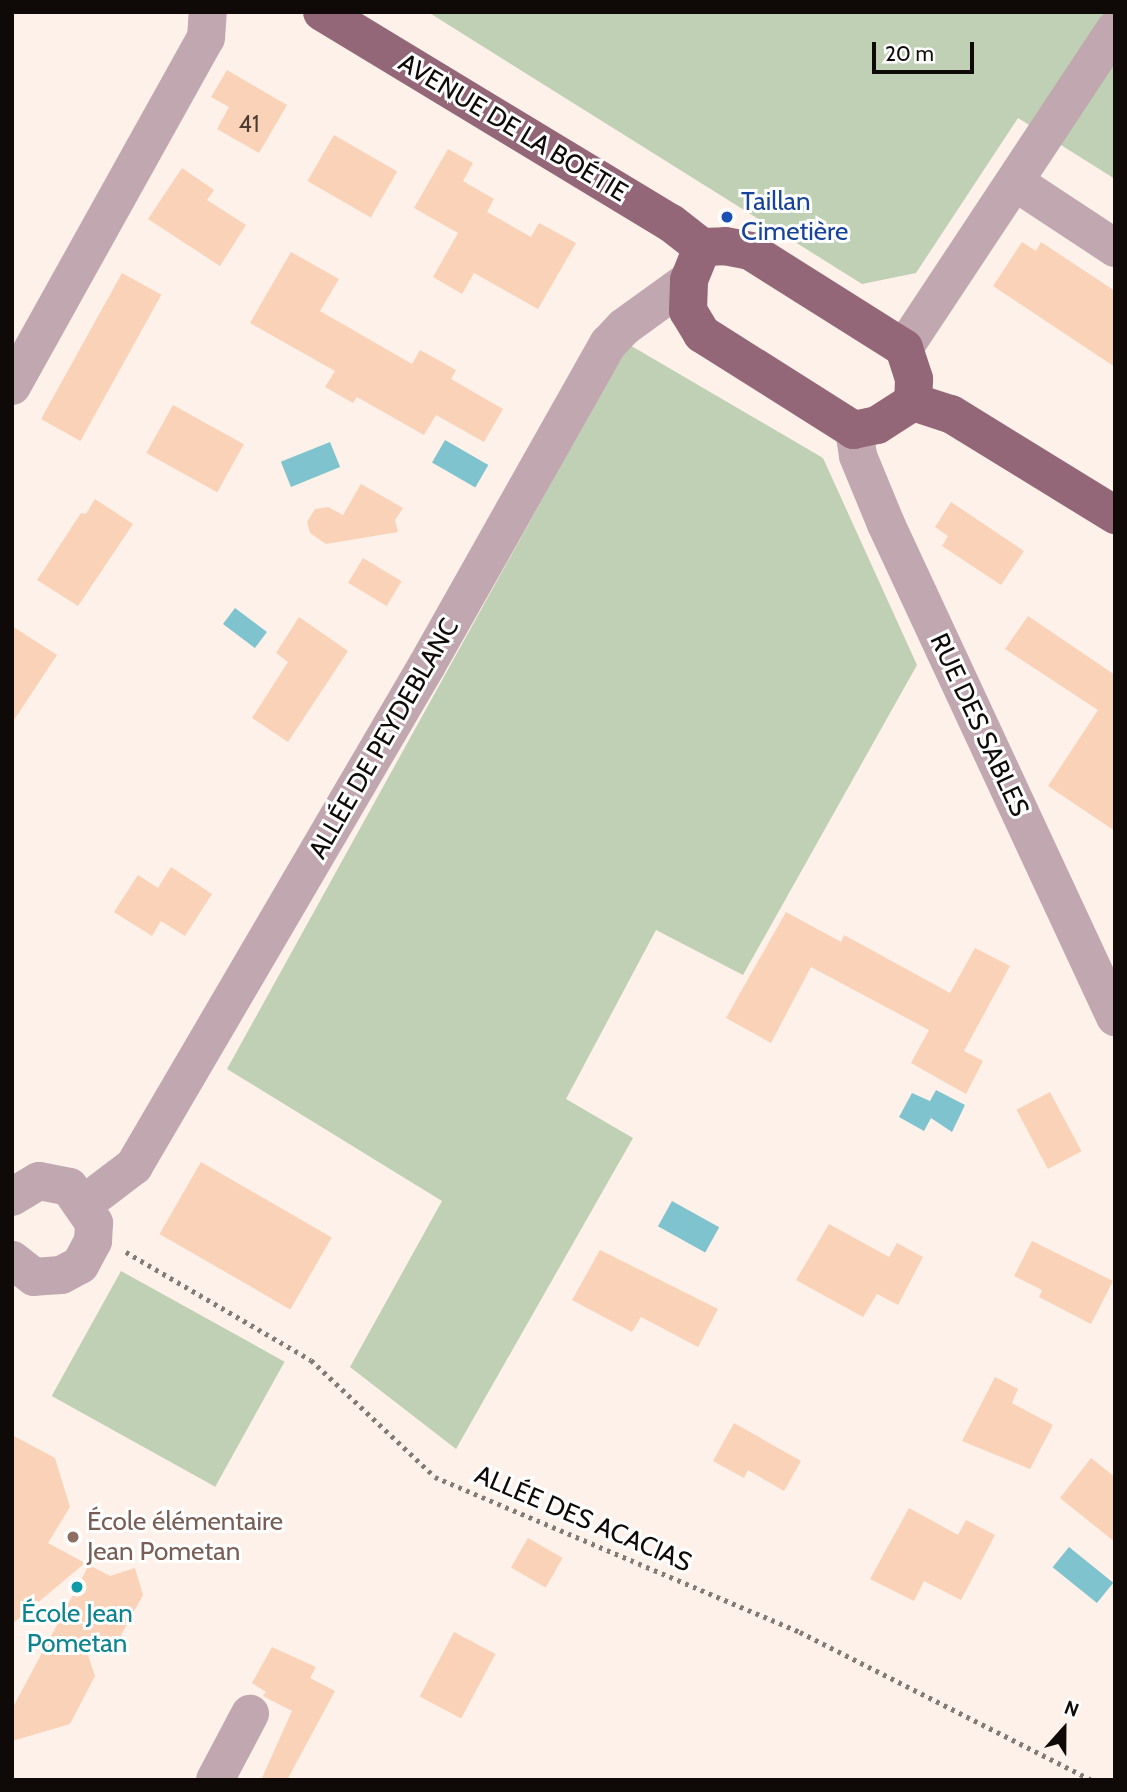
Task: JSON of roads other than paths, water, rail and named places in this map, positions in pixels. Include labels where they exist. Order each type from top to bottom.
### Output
[{"type":"main road","name":"AVENUE DE LA BOÉTIE","points":[[322,12],[671,223],[695,264]]},
{"type":"main road","points":[[725,246],[750,251],[904,348],[914,379],[913,402],[877,425],[854,430],[702,334],[688,311],[695,264],[725,246]]},
{"type":"main road","points":[[913,402],[951,414],[1115,515]]},
{"type":"street","points":[[12,386],[206,38],[208,12]]},
{"type":"street","points":[[904,348],[1115,29]]},
{"type":"street","points":[[1015,182],[1115,248]]},
{"type":"street","name":"ALLÉE DE PEYDEBLANC","points":[[84,1204],[134,1166],[427,665],[608,344],[695,264]]},
{"type":"street","name":"RUE DES SABLES","points":[[854,430],[858,456],[886,524],[1115,1017]]},
{"type":"street","points":[[12,1197],[39,1181],[69,1187],[84,1204],[94,1223],[93,1241],[80,1265],[61,1275],[34,1277],[12,1260]]},
{"type":"street","points":[[215,1780],[250,1714]]},
{"type":"water","points":[[445,440],[488,465],[475,488],[432,463]]},
{"type":"water","points":[[330,442],[340,467],[291,487],[281,462]]},
{"type":"water","points":[[235,608],[267,632],[255,648],[223,624]]},
{"type":"water","points":[[936,1090],[965,1105],[952,1132],[931,1118],[924,1131],[899,1117],[912,1093],[930,1101]]},
{"type":"water","points":[[672,1201],[719,1227],[705,1253],[658,1226]]},
{"type":"water","points":[[1069,1547],[1113,1583],[1097,1603],[1053,1567]]},
{"type":"place","name":"Taillan Cimetière","points":[[727,217]]},
{"type":"place","name":"École élémentaire Jean Pometan","points":[[73,1537]]},
{"type":"place","name":"École Jean Pometan","points":[[77,1587]]}]
